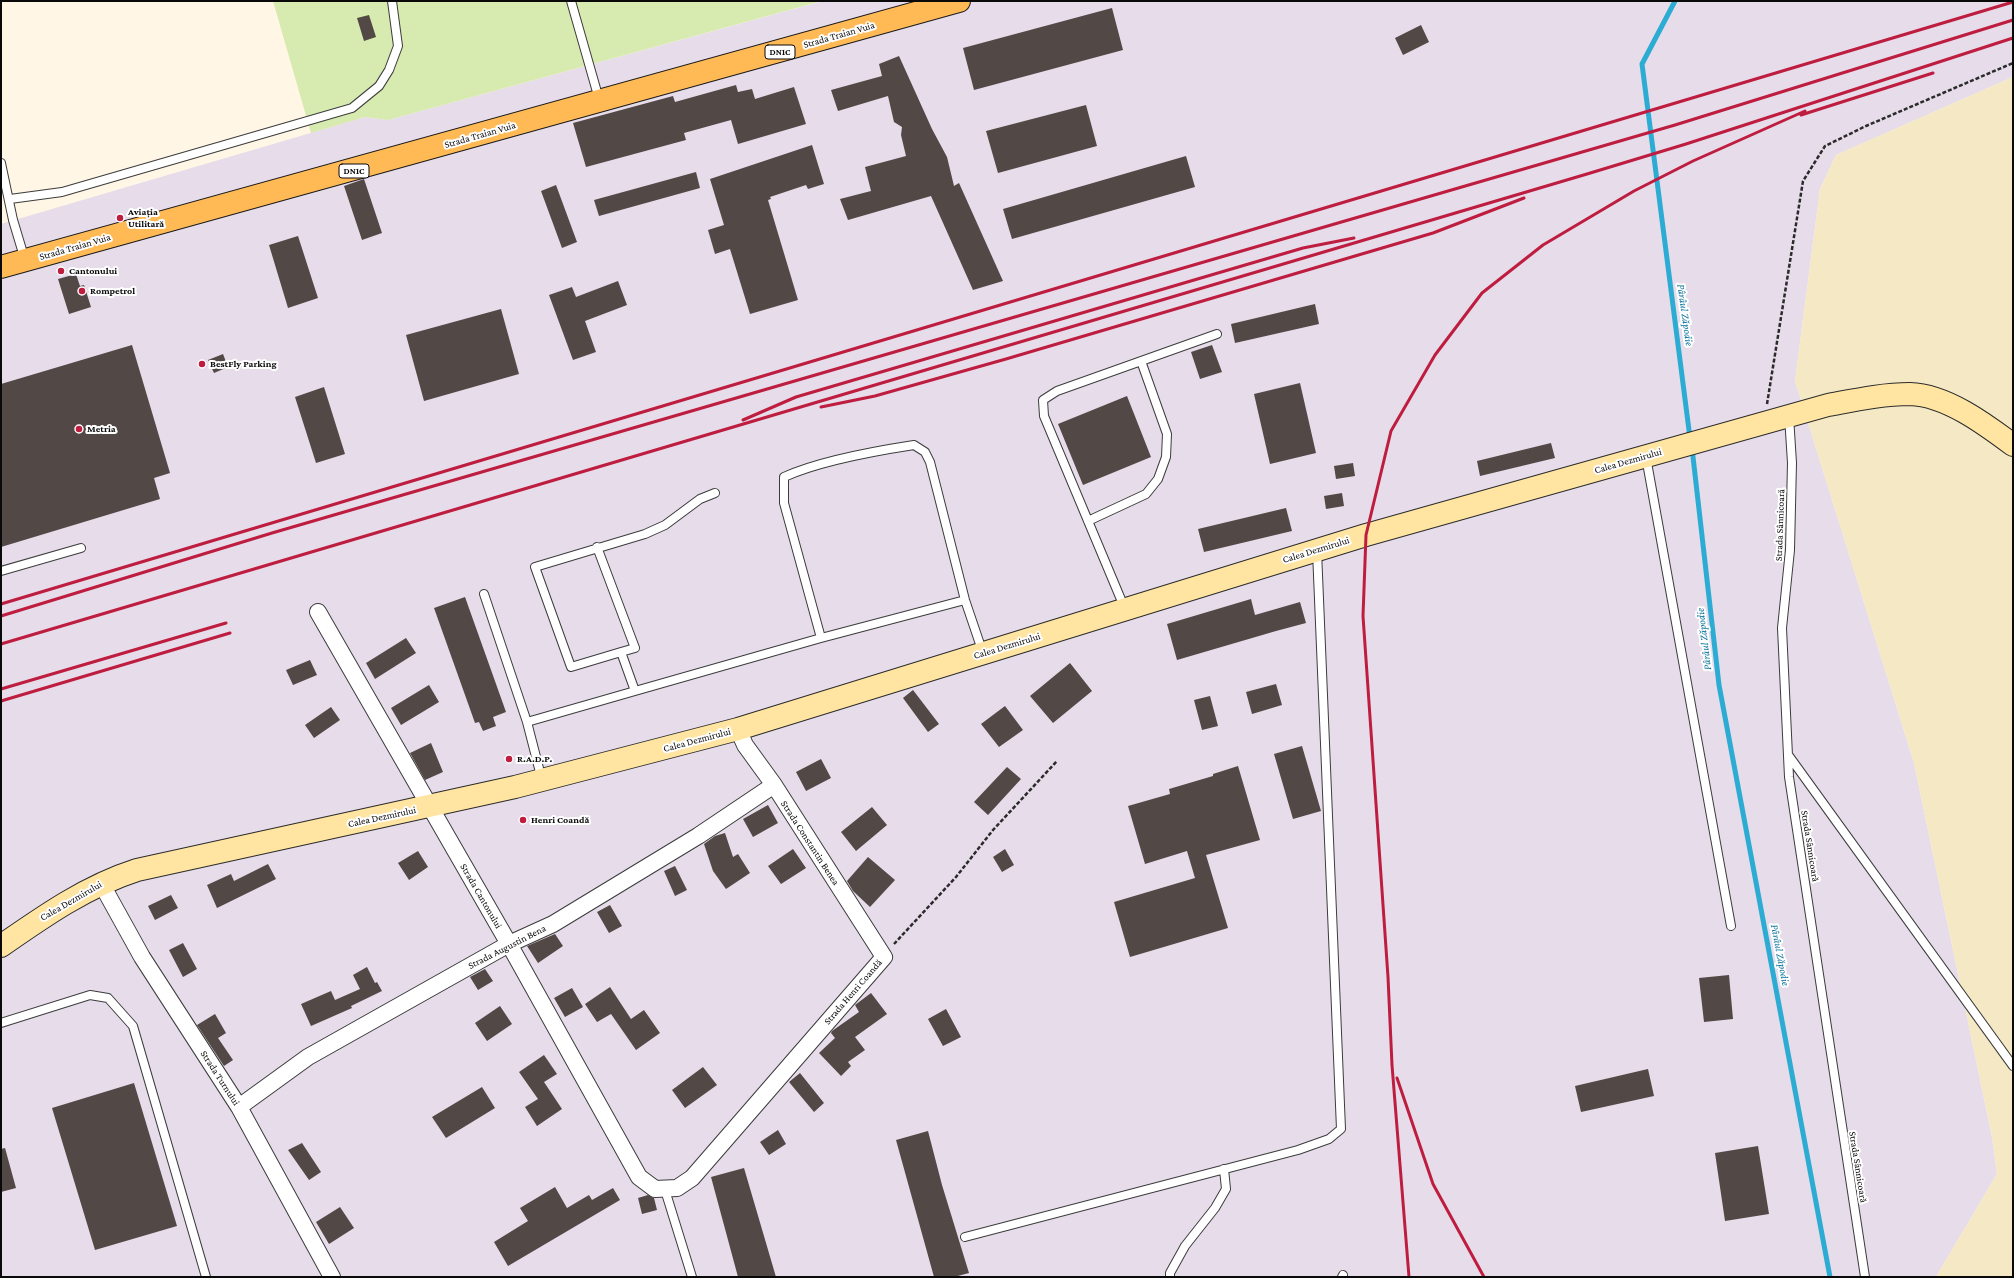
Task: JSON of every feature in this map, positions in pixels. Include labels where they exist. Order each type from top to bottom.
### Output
[{"type":"main road","name":"Strada Traian Vuia","points":[[1,267],[600,102],[959,1]]},
{"type":"main road","name":"Calea Dezmirului","points":[[1,946],[45,916],[101,883],[137,870],[430,807],[542,780],[738,729],[1317,550],[1789,415],[1871,397],[1911,394],[1943,401],[1988,427],[2013,445]]},
{"type":"street","name":"Strada Cantonului","points":[[318,612],[509,944],[639,1177],[655,1189],[665,1190]]},
{"type":"street","name":"Strada Constantin Benea","points":[[738,729],[745,745],[774,785],[884,957]]},
{"type":"street","name":"Strada Augustin Bena","points":[[239,1107],[308,1057],[509,944],[553,924],[698,836],[774,785]]},
{"type":"street","name":"Strada Turnului","points":[[101,883],[142,957],[239,1107],[332,1277]]},
{"type":"street","name":"Strada Henri Coandă","points":[[665,1190],[677,1188],[692,1178],[884,957]]},
{"type":"lane","points":[[10,199],[62,192],[352,108],[379,86],[389,70],[398,46],[392,1]]},
{"type":"lane","points":[[571,1],[600,102]]},
{"type":"lane","points":[[1,164],[10,199],[13,220],[26,261]]},
{"type":"lane","points":[[1126,609],[1044,416],[1043,400],[1058,391],[1217,334]]},
{"type":"lane","points":[[1088,521],[1146,494],[1158,479],[1166,457],[1167,434],[1141,361]]},
{"type":"lane","name":"Strada Sânnicoară","points":[[1789,415],[1792,463],[1790,550],[1782,628],[1789,777],[1865,1277]]},
{"type":"lane","points":[[822,638],[784,503],[784,478],[800,470],[888,449],[914,445],[925,452],[930,462],[965,600],[983,654]]},
{"type":"lane","points":[[1648,455],[1731,926]]},
{"type":"lane","points":[[597,547],[635,648],[571,666],[535,567],[597,547],[645,534],[665,525],[700,499],[715,493]]},
{"type":"lane","points":[[1,571],[81,548]]},
{"type":"lane","points":[[965,1237],[1298,1150],[1329,1139],[1341,1129],[1317,550]]},
{"type":"lane","points":[[484,594],[527,722],[542,780]]},
{"type":"lane","points":[[527,722],[822,638],[965,600]]},
{"type":"lane","points":[[621,652],[634,691]]},
{"type":"lane","points":[[1788,755],[2013,1066]]},
{"type":"lane","points":[[1,1022],[90,995],[108,998],[133,1026],[206,1277]]},
{"type":"lane","points":[[1170,1277],[1170,1273],[1185,1246],[1215,1208],[1226,1189],[1224,1169]]},
{"type":"lane","points":[[665,1190],[692,1277]]},
{"type":"path","points":[[1764,422],[1803,181],[1825,146],[1866,126],[2013,63]]},
{"type":"path","name":"Strada Henri Coandă","points":[[884,957],[956,877],[993,830],[1057,761]]},
{"type":"shaded area","points":[[823,1],[2013,1],[2013,77],[1836,155],[1820,189],[1795,381],[1914,763],[1992,1137],[1997,1174],[1936,1277],[1,1277],[1,224],[365,117],[388,120]]},
{"type":"shaded area","points":[[2013,77],[2013,1277],[1936,1277],[1997,1174],[1992,1137],[1914,763],[1795,381],[1820,189],[1836,155]]},
{"type":"green space","points":[[273,1],[822,1],[388,120],[365,117],[311,133]]},
{"type":"building","points":[[1112,8],[1123,50],[974,90],[963,48]]},
{"type":"building","points":[[369,15],[376,37],[364,41],[357,18]]},
{"type":"building","points":[[1421,25],[1429,42],[1403,55],[1395,38]]},
{"type":"building","points":[[899,56],[932,129],[947,157],[954,186],[959,183],[1003,281],[973,290],[931,196],[848,220],[840,199],[871,191],[865,167],[906,156],[901,135],[902,127],[894,122],[888,96],[838,111],[831,90],[882,76],[879,64]]},
{"type":"building","points":[[736,85],[738,92],[752,89],[755,99],[794,87],[806,124],[738,144],[731,120],[684,133],[686,140],[586,167],[573,123],[673,96],[675,102]]},
{"type":"building","points":[[1086,105],[1097,146],[998,173],[986,131]]},
{"type":"building","points":[[812,145],[824,184],[808,189],[806,185],[770,197],[771,199],[768,200],[798,300],[750,314],[730,249],[715,254],[708,230],[724,225],[710,179]]},
{"type":"building","points":[[1186,156],[1195,187],[1012,239],[1003,209]]},
{"type":"building","points":[[696,172],[700,188],[599,216],[594,200]]},
{"type":"building","points":[[364,179],[382,233],[362,240],[344,186]]},
{"type":"building","points":[[556,185],[577,242],[562,248],[541,191]]},
{"type":"building","points":[[298,236],[318,298],[288,308],[269,245]]},
{"type":"building","points":[[76,274],[80,286],[84,285],[91,307],[69,314],[58,279]]},
{"type":"building","points":[[618,281],[627,305],[585,321],[596,352],[573,360],[549,295],[572,287],[576,297]]},
{"type":"building","points":[[1315,304],[1319,324],[1235,343],[1231,324]]},
{"type":"building","points":[[501,309],[519,374],[424,401],[406,335]]},
{"type":"building","name":"Metria","points":[[132,345],[170,473],[154,478],[160,499],[1,547],[1,384]]},
{"type":"building","points":[[1212,345],[1222,372],[1200,379],[1191,352]]},
{"type":"building","points":[[223,354],[228,367],[214,373],[208,360]]},
{"type":"building","points":[[1300,383],[1316,453],[1270,464],[1254,394]]},
{"type":"building","points":[[324,387],[345,454],[316,463],[295,397]]},
{"type":"building","points":[[1127,396],[1151,457],[1083,485],[1058,424]]},
{"type":"building","points":[[1551,443],[1555,458],[1480,476],[1477,461]]},
{"type":"building","points":[[1353,463],[1355,476],[1336,479],[1334,466]]},
{"type":"building","points":[[1342,493],[1344,506],[1326,509],[1324,496]]},
{"type":"building","points":[[1286,508],[1292,531],[1204,552],[1198,529]]},
{"type":"building","points":[[465,597],[506,712],[493,717],[496,726],[483,731],[479,722],[475,723],[434,608]]},
{"type":"building","points":[[1251,599],[1255,615],[1300,602],[1306,623],[1177,660],[1167,624]]},
{"type":"building","points":[[406,638],[416,653],[375,679],[366,663]]},
{"type":"building","points":[[310,660],[317,675],[293,685],[286,670]]},
{"type":"building","points":[[1070,663],[1092,691],[1053,723],[1030,696]]},
{"type":"building","points":[[1276,684],[1282,705],[1252,714],[1246,692]]},
{"type":"building","points":[[429,685],[439,702],[401,725],[391,708]]},
{"type":"building","points":[[913,690],[939,724],[928,732],[903,698]]},
{"type":"building","points":[[1210,696],[1218,726],[1202,730],[1194,700]]},
{"type":"building","points":[[1005,706],[1023,730],[999,747],[981,724]]},
{"type":"building","points":[[331,707],[340,720],[314,738],[305,725]]},
{"type":"building","points":[[431,743],[443,772],[425,780],[410,753]]},
{"type":"building","points":[[1302,746],[1321,811],[1293,819],[1274,754]]},
{"type":"building","points":[[821,759],[831,778],[806,791],[796,772]]},
{"type":"building","points":[[1238,766],[1260,840],[1206,855],[1228,928],[1130,957],[1114,902],[1195,878],[1187,851],[1145,864],[1128,806],[1170,794],[1169,789],[1213,776],[1213,774]]},
{"type":"building","points":[[1007,767],[1021,779],[988,815],[974,802]]},
{"type":"building","points":[[768,805],[778,823],[753,837],[743,819]]},
{"type":"building","points":[[872,807],[887,825],[856,851],[841,832]]},
{"type":"building","points":[[725,833],[733,857],[738,854],[750,873],[726,889],[713,871],[704,844],[715,836]]},
{"type":"building","points":[[793,849],[806,868],[781,884],[768,866]]},
{"type":"building","points":[[1005,849],[1014,865],[1002,872],[993,857]]},
{"type":"building","points":[[418,851],[428,867],[409,880],[398,863]]},
{"type":"building","points":[[868,857],[895,880],[870,907],[853,891],[847,881]]},
{"type":"building","points":[[268,864],[276,879],[217,908],[207,885],[231,874],[234,881]]},
{"type":"building","points":[[675,866],[687,890],[675,896],[664,871]]},
{"type":"building","points":[[171,895],[178,908],[155,920],[148,906]]},
{"type":"building","points":[[610,905],[622,926],[609,933],[597,912]]},
{"type":"building","points":[[555,934],[563,946],[538,963],[527,946]]},
{"type":"building","points":[[183,943],[197,969],[183,977],[169,950]]},
{"type":"building","points":[[367,967],[375,983],[377,982],[382,991],[351,1006],[352,1008],[311,1026],[301,1004],[331,991],[335,1000],[360,989],[353,975]]},
{"type":"building","points":[[485,969],[493,981],[478,990],[470,977]]},
{"type":"building","points":[[1729,975],[1733,1019],[1704,1022],[1699,978]]},
{"type":"building","points":[[610,987],[631,1019],[644,1010],[660,1033],[636,1050],[611,1014],[597,1022],[585,1004]]},
{"type":"building","points":[[572,988],[583,1007],[565,1017],[554,998]]},
{"type":"building","points":[[871,993],[887,1014],[855,1037],[865,1050],[848,1062],[851,1066],[841,1076],[819,1053],[835,1038],[831,1033],[832,1031],[859,1012],[855,1005]]},
{"type":"building","points":[[500,1006],[512,1024],[487,1041],[475,1023]]},
{"type":"building","points":[[946,1009],[961,1037],[943,1046],[928,1019]]},
{"type":"building","points":[[215,1014],[226,1033],[218,1038],[233,1060],[224,1066],[197,1025]]},
{"type":"building","points":[[544,1055],[557,1074],[544,1082],[562,1109],[537,1126],[525,1107],[538,1099],[519,1072]]},
{"type":"building","points":[[703,1067],[717,1085],[685,1108],[672,1090]]},
{"type":"building","points":[[1648,1069],[1654,1096],[1581,1112],[1575,1086]]},
{"type":"building","points":[[800,1073],[824,1103],[814,1112],[789,1082]]},
{"type":"building","points":[[134,1083],[177,1226],[95,1250],[52,1108]]},
{"type":"building","points":[[482,1087],[495,1108],[446,1138],[432,1117]]},
{"type":"building","points":[[778,1130],[786,1144],[769,1155],[760,1142]]},
{"type":"building","points":[[928,1131],[942,1185],[969,1273],[954,1277],[934,1277],[896,1140]]},
{"type":"building","points":[[302,1143],[321,1172],[309,1180],[288,1150]]},
{"type":"building","points":[[1758,1146],[1769,1214],[1725,1221],[1715,1153]]},
{"type":"building","points":[[5,1148],[16,1188],[1,1192],[1,1149]]},
{"type":"building","points":[[744,1168],[776,1277],[738,1277],[711,1177]]},
{"type":"building","points":[[555,1187],[567,1208],[589,1195],[592,1200],[613,1188],[620,1200],[508,1266],[494,1242],[528,1221],[520,1208]]},
{"type":"building","points":[[648,1195],[654,1198],[657,1210],[642,1214],[638,1198]]},
{"type":"building","points":[[340,1207],[354,1228],[329,1244],[316,1222]]},
{"type":"waterway","name":"Pârâul Zăpodie","points":[[1675,1],[1642,64],[1690,438]]},
{"type":"waterway","name":"Pârâul Zăpodie","points":[[1692,448],[1719,685],[1830,1277]]},
{"type":"railway","points":[[1,604],[2013,2]]},
{"type":"railway","points":[[1,616],[272,533],[1675,125],[2013,20]]},
{"type":"railway","points":[[1,644],[1587,174],[1686,144],[2013,38]]},
{"type":"railway","points":[[1801,115],[1933,73]]},
{"type":"railway","points":[[1409,1277],[1392,1065],[1388,977],[1363,616],[1366,535],[1391,431],[1435,355],[1482,293],[1543,245],[1634,191],[1693,161],[1805,111]]},
{"type":"railway","points":[[821,407],[875,396],[1006,359],[1433,233],[1524,198]]},
{"type":"railway","points":[[743,420],[796,397],[1303,248],[1354,238]]},
{"type":"railway","points":[[1,689],[226,623]]},
{"type":"railway","points":[[1,701],[230,633]]},
{"type":"railway","points":[[1397,1078],[1433,1184],[1484,1277]]},
{"type":"place","name":"Aviația Utilitară","points":[[120,218]]},
{"type":"place","name":"Cantonului","points":[[61,271]]},
{"type":"place","name":"Rompetrol","points":[[82,291]]},
{"type":"place","name":"BestFly Parking","points":[[202,364]]},
{"type":"place","name":"Metria","points":[[79,429]]},
{"type":"place","name":"R.A.D.P.","points":[[509,759]]},
{"type":"place","name":"Henri Coandă","points":[[523,820]]}]
